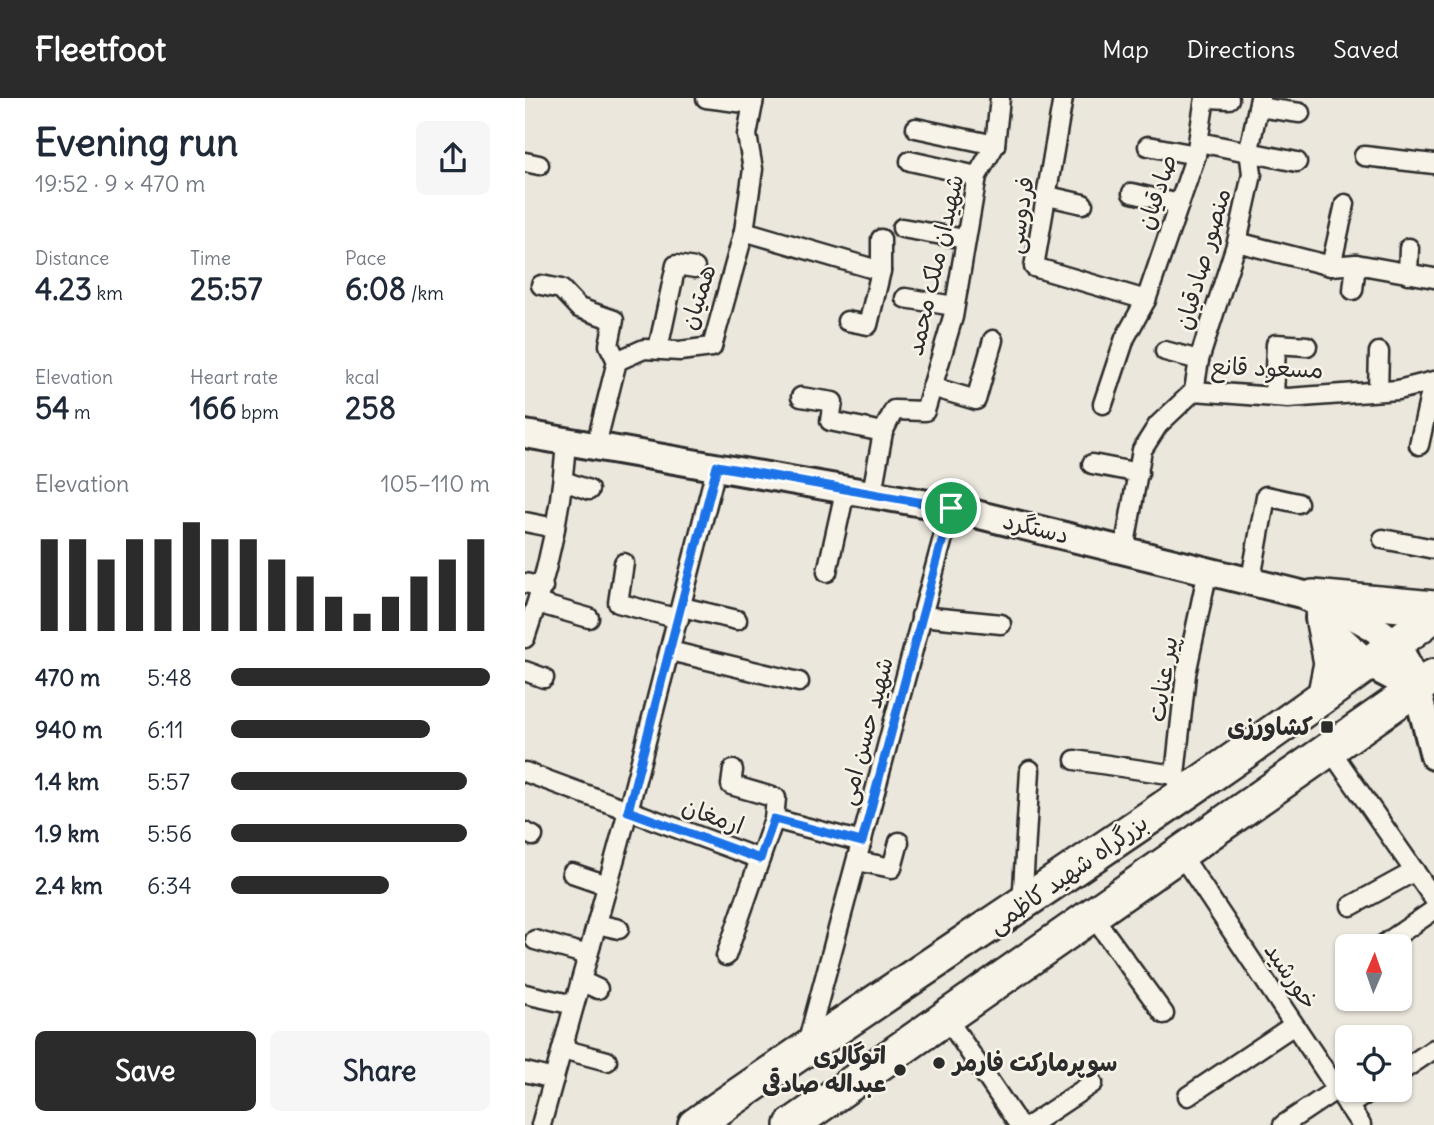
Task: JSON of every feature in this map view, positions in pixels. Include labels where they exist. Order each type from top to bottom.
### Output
[{"type":"highway","points":[[1325,693],[1331,663],[1311,604],[1434,608]]},
{"type":"highway","name":"بزرگراه شهید کاظمی","points":[[695,1125],[806,1048],[1022,906],[1179,785],[1325,693],[1434,615]]},
{"type":"highway","name":"بزرگراه شهید کاظمی","points":[[792,1125],[1425,682]]},
{"type":"street","points":[[706,98],[754,101]]},
{"type":"street","name":"شهیدان ملک محمد","points":[[883,432],[894,411],[925,411],[954,306],[977,176],[995,145],[1000,98]]},
{"type":"street","name":"فردوسی","points":[[1063,98],[1034,267],[1146,300]]},
{"type":"street","points":[[1207,98],[1229,99]]},
{"type":"street","name":"صادقیان","points":[[1103,404],[1125,338],[1146,300],[1179,204],[1198,148],[1207,98]]},
{"type":"street","name":"همتیان","points":[[618,361],[644,349],[680,351],[712,347],[744,231],[753,169],[747,135],[754,101]]},
{"type":"street","points":[[1259,102],[1300,113]]},
{"type":"street","name":"منصور صادقیان","points":[[1195,391],[1199,360],[1237,242],[1252,174],[1249,150],[1259,102]]},
{"type":"street","points":[[916,128],[995,145]]},
{"type":"street","points":[[1148,146],[1249,150],[1297,162]]},
{"type":"street","points":[[1364,156],[1434,164]]},
{"type":"street","points":[[910,161],[977,176]]},
{"type":"street","points":[[1132,193],[1179,204]]},
{"type":"street","points":[[1048,196],[1083,204]]},
{"type":"street","points":[[1331,266],[1345,204]]},
{"type":"street","points":[[902,228],[965,239]]},
{"type":"street","points":[[744,231],[881,271]]},
{"type":"street","points":[[847,321],[867,325],[881,271],[881,239]]},
{"type":"street","points":[[1237,242],[1331,266],[1356,264],[1434,278]]},
{"type":"street","points":[[1408,274],[1409,248]]},
{"type":"street","points":[[1353,290],[1356,264]]},
{"type":"street","points":[[658,349],[676,265],[695,268]]},
{"type":"street","points":[[541,285],[561,289],[579,307],[614,320],[609,345],[618,361],[596,445]]},
{"type":"street","points":[[905,298],[954,306]]},
{"type":"street","points":[[932,387],[976,400],[993,340]]},
{"type":"street","points":[[1274,397],[1276,344],[1307,345]]},
{"type":"street","points":[[1165,351],[1199,360]]},
{"type":"street","points":[[1378,391],[1379,352]]},
{"type":"street","points":[[1419,445],[1433,381]]},
{"type":"street","name":"مسعود قانع","points":[[1124,550],[1142,450],[1158,425],[1195,391],[1274,397],[1378,391],[1433,381]]},
{"type":"street","points":[[801,397],[833,402],[830,421],[883,432],[872,493]]},
{"type":"street","name":"دستگرد","points":[[525,434],[846,487],[951,508],[1251,579],[1363,623],[1395,644]]},
{"type":"street","points":[[525,638],[540,595],[555,528],[564,481],[566,440]]},
{"type":"street","points":[[1092,464],[1139,472]]},
{"type":"street","points":[[541,1125],[628,811],[717,466]]},
{"type":"street","points":[[564,481],[589,490]]},
{"type":"street","points":[[827,572],[846,487]]},
{"type":"street","points":[[1251,579],[1266,496],[1298,503]]},
{"type":"street","name":"شهید حسن امی","points":[[806,1048],[951,508]]},
{"type":"street","points":[[525,522],[555,528]]},
{"type":"street","points":[[1383,538],[1434,550]]},
{"type":"street","points":[[624,563],[618,603],[737,620]]},
{"type":"street","name":"پیر عنایت","points":[[1179,785],[1186,674],[1208,570]]},
{"type":"street","points":[[525,583],[540,595],[589,618]]},
{"type":"street","name":"دستگرد","points":[[1311,604],[1368,664],[1425,682]]},
{"type":"street","points":[[921,616],[1001,624]]},
{"type":"street","points":[[1395,644],[1425,682],[1434,756]]},
{"type":"street","points":[[670,651],[799,682]]},
{"type":"street","points":[[525,671],[544,678]]},
{"type":"street","points":[[1329,748],[1434,899]]},
{"type":"street","points":[[1075,760],[1179,785]]},
{"type":"street","points":[[733,770],[731,785],[776,798],[774,819]]},
{"type":"street","points":[[1022,906],[1030,770]]},
{"type":"street","name":"ارمغان","points":[[525,772],[760,859],[774,819],[862,842]]},
{"type":"street","points":[[857,861],[892,868],[899,842]]},
{"type":"street","name":"خورشید","points":[[1180,853],[1335,1087]]},
{"type":"street","points":[[726,956],[760,859]]},
{"type":"street","points":[[1351,906],[1415,871]]},
{"type":"street","points":[[572,873],[607,885]]},
{"type":"street","points":[[1399,934],[1434,910]]},
{"type":"street","points":[[1092,915],[1164,1014]]},
{"type":"street","points":[[597,924],[619,929]]},
{"type":"street","points":[[535,940],[588,955]]},
{"type":"street","points":[[581,981],[598,989]]},
{"type":"street","points":[[525,994],[574,1005]]},
{"type":"street","points":[[946,1017],[1019,1125]]},
{"type":"street","points":[[1188,1096],[1294,1025]]},
{"type":"street","points":[[562,1049],[607,1061]]},
{"type":"street","points":[[1412,1064],[1434,1049]]},
{"type":"street","points":[[525,1072],[554,1079]]},
{"type":"street","points":[[1030,1125],[1093,1083]]},
{"type":"street","points":[[1283,1125],[1335,1090]]},
{"type":"street","name":"خورشید","points":[[1345,1102],[1361,1125]]},
{"type":"street","points":[[1348,1106],[1354,1102]]},
{"type":"place","name":"کشاورزی","points":[[1327,727]]},
{"type":"place","name":"سوپرمارکت فارمر","points":[[939,1063]]},
{"type":"place","name":"اتوگالری عبداله صادقی","points":[[900,1070]]},
{"type":"route","points":[[717,466],[846,487],[951,508],[862,842],[774,819],[760,859],[628,811],[717,466]]}]
